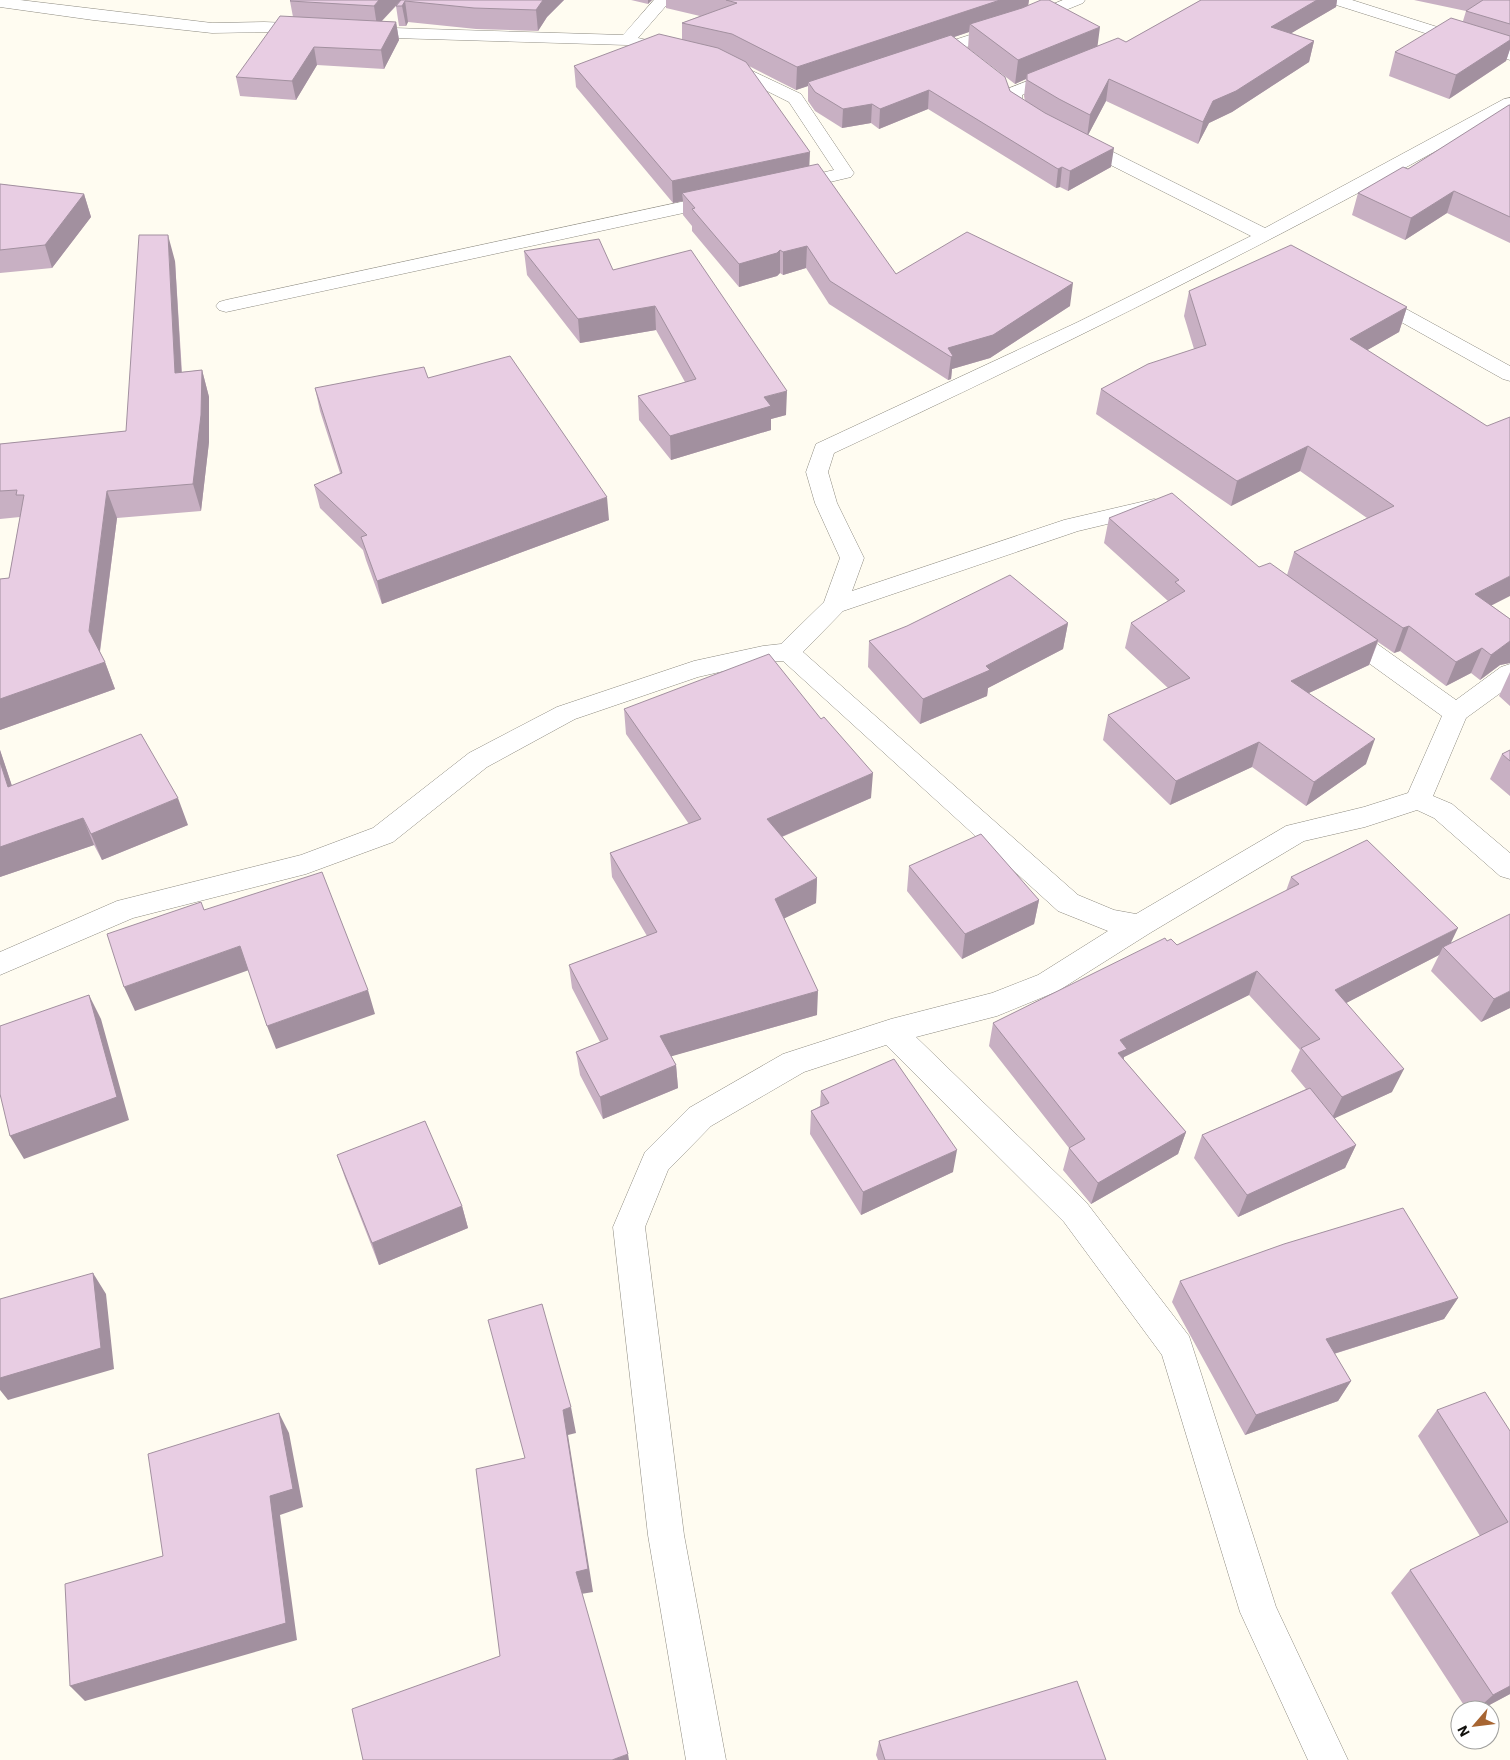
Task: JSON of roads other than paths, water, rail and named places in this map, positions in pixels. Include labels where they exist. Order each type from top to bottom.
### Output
[{"type":"street","points":[[626,40],[663,0]]},
{"type":"street","points":[[915,58],[1014,26],[1077,0]]},
{"type":"street","points":[[1343,1],[1510,55]]},
{"type":"street","points":[[0,2],[92,15],[212,28],[264,27],[323,30]]},
{"type":"street","points":[[382,34],[394,20]]},
{"type":"street","points":[[343,31],[382,34],[626,40],[689,55]]},
{"type":"street","points":[[952,46],[967,58]]},
{"type":"street","points":[[707,59],[725,63],[795,98],[845,174],[777,188]]},
{"type":"street","points":[[1013,93],[1074,68]]},
{"type":"street","points":[[998,81],[1013,93],[1015,105],[1049,127]]},
{"type":"street","points":[[795,98],[813,92]]},
{"type":"street","points":[[0,964],[127,909],[306,864],[383,835],[478,760],[566,713],[694,670],[763,654],[788,652],[835,605],[852,558],[826,503],[817,472],[824,449],[1090,324],[1259,238],[1510,103]]},
{"type":"street","points":[[1066,136],[1259,238],[1276,254]]},
{"type":"street","points":[[226,306],[738,196]]},
{"type":"street","points":[[1352,292],[1401,314],[1510,375]]},
{"type":"street","points":[[835,605],[1072,525],[1164,504],[1173,509]]},
{"type":"street","points":[[1326,620],[1456,713]]},
{"type":"street","points":[[788,652],[1068,904],[1110,921],[1140,925]]},
{"type":"street","points":[[1418,800],[1456,713],[1510,673]]},
{"type":"street","points":[[706,1760],[666,1535],[629,1226],[656,1162],[700,1116],[794,1063],[891,1031],[997,1004],[1048,982],[1296,833],[1365,817],[1418,800],[1443,811],[1510,869]]},
{"type":"street","points":[[891,1031],[1074,1212],[1177,1346],[1259,1612],[1328,1760]]}]
